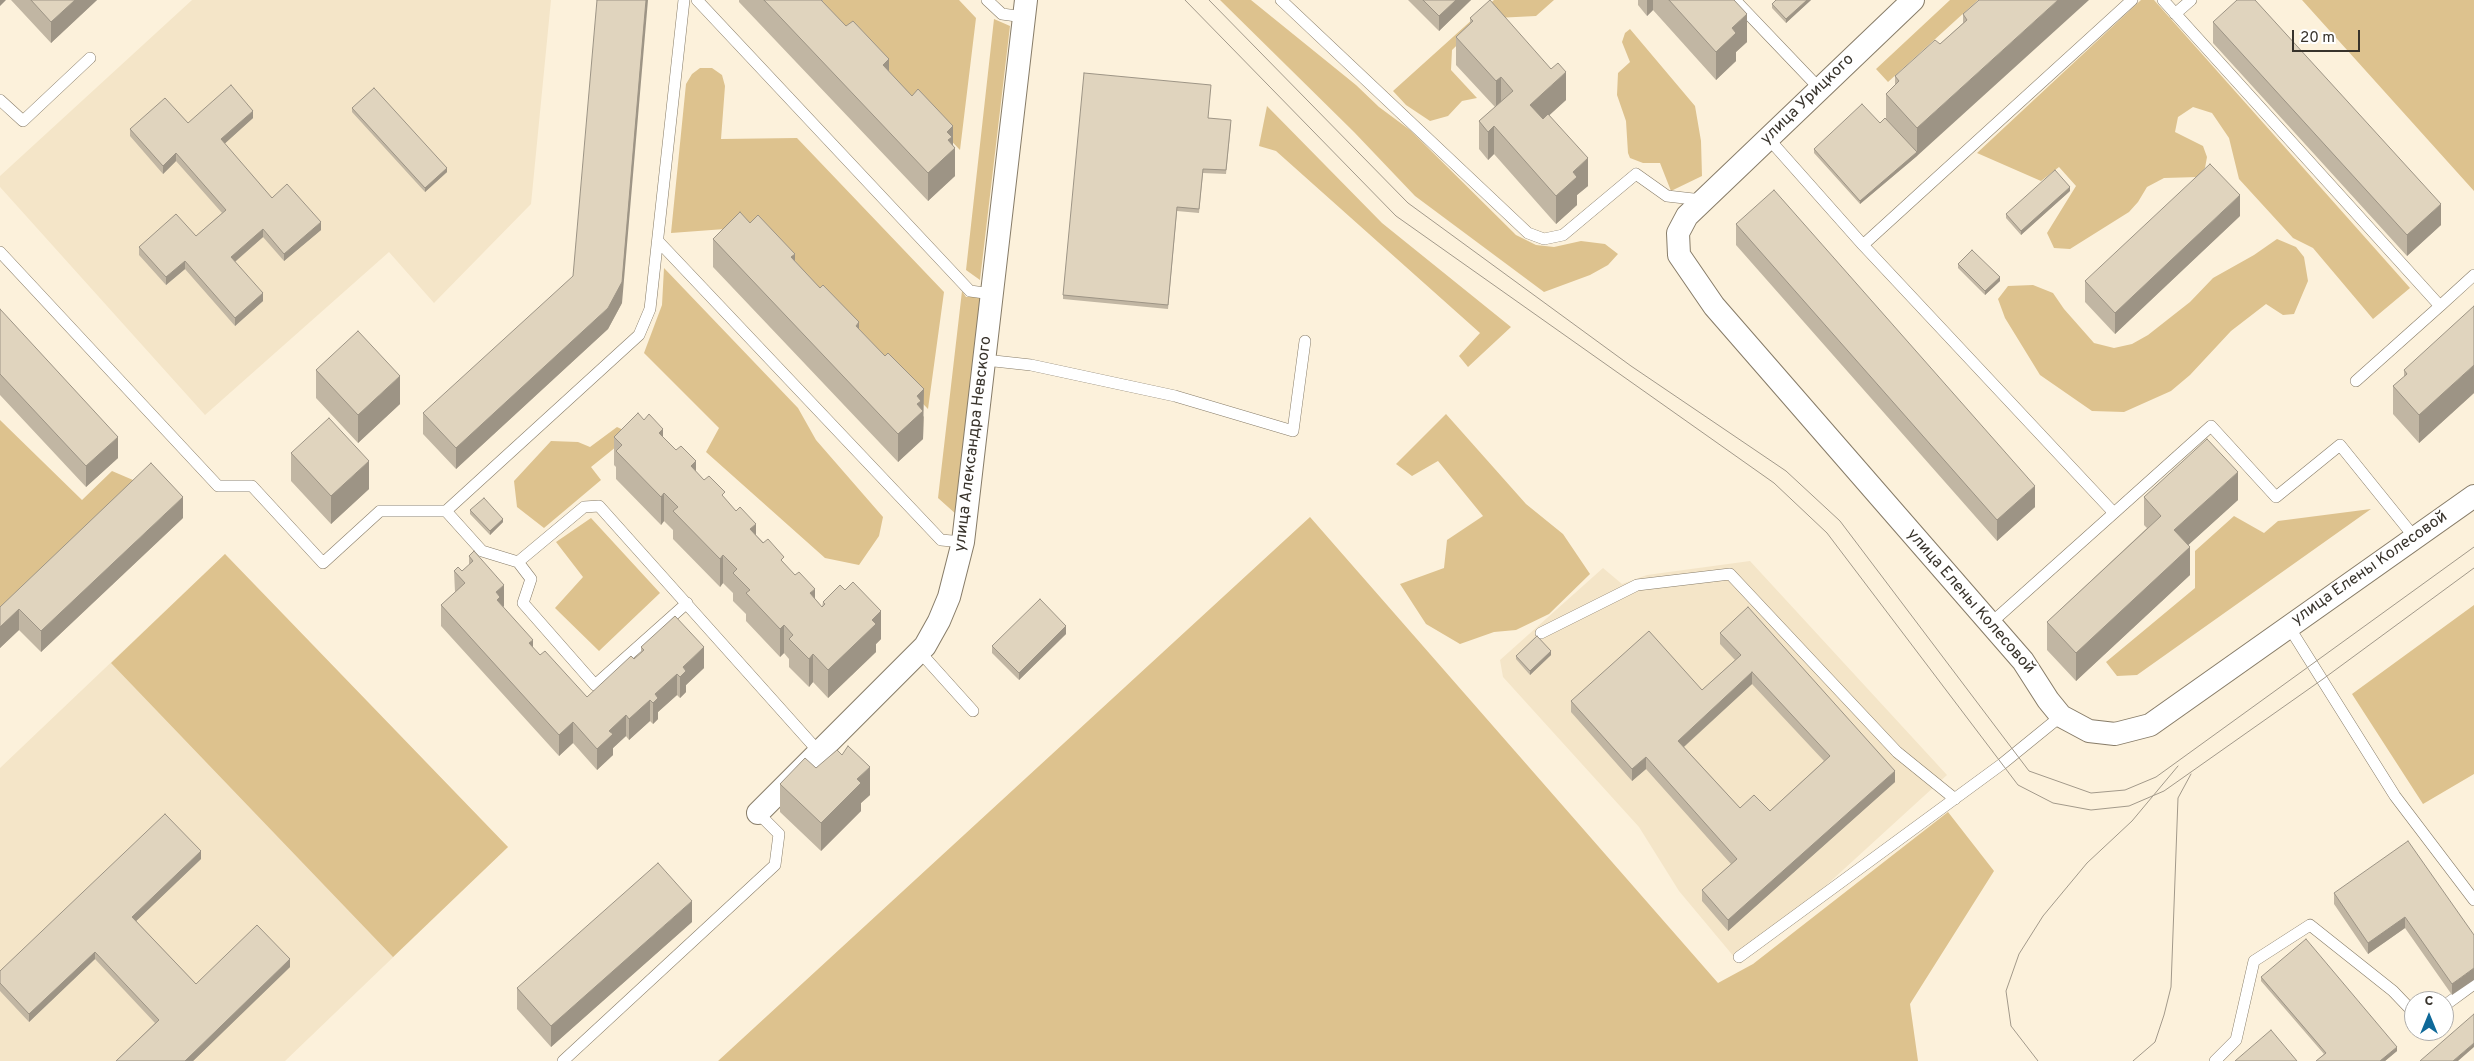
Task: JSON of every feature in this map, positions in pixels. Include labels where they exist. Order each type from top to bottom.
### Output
[{"type":"street","name":"улица Урицкого","points":[[1702,200],[1913,0]]},
{"type":"street","name":"улица Александра Невского","points":[[758,813],[919,651],[939,621],[949,597],[963,542],[1025,9]]},
{"type":"street","name":"улица Елены Колесовой","points":[[1702,200],[1686,216],[1678,234],[1679,255],[1714,306],[1991,622],[2023,660],[2048,700],[2061,716],[2089,730],[2115,734],[2150,725],[2474,496]]},
{"type":"lane","points":[[0,252],[218,486],[252,486],[323,564],[380,511],[446,511],[639,336],[650,310],[684,0]]},
{"type":"lane","points":[[697,0],[970,291],[992,294]]},
{"type":"lane","points":[[987,0],[1002,14],[1025,9]]},
{"type":"lane","points":[[1281,0],[1528,233],[1544,239],[1563,235],[1636,174],[1667,196],[1702,200]]},
{"type":"lane","points":[[1735,0],[1819,88]]},
{"type":"lane","points":[[1863,245],[2132,0]]},
{"type":"lane","points":[[2162,0],[2440,306]]},
{"type":"lane","points":[[2175,14],[2191,0]]},
{"type":"lane","points":[[0,100],[23,121],[90,58]]},
{"type":"lane","points":[[1768,138],[1863,245],[2114,513]]},
{"type":"lane","points":[[658,241],[941,540],[963,542]]},
{"type":"lane","points":[[2356,381],[2474,275]]},
{"type":"lane","points":[[985,360],[1031,365],[1175,396],[1293,431],[1305,341]]},
{"type":"lane","points":[[1991,622],[2212,426],[2276,497],[2340,445],[2415,538]]},
{"type":"lane","points":[[518,562],[584,507],[599,506],[819,752]]},
{"type":"lane","points":[[446,511],[482,551],[518,562],[531,579],[523,603],[595,685],[687,603]]},
{"type":"lane","points":[[1541,633],[1637,585],[1730,574],[1897,752],[1955,799]]},
{"type":"lane","points":[[2289,627],[2395,796],[2474,900]]},
{"type":"lane","points":[[919,651],[973,711]]},
{"type":"lane","points":[[1739,957],[1955,799],[2061,716]]},
{"type":"lane","points":[[563,1061],[775,865],[779,834],[758,813]]},
{"type":"lane","points":[[2215,1061],[2236,1040],[2254,961],[2310,925],[2393,991],[2404,1003]]},
{"type":"lane","points":[[2454,999],[2474,984]]},
{"type":"shaded area","points":[[192,0],[551,0],[531,204],[434,303],[389,252],[205,415],[0,187],[0,176]]},
{"type":"shaded area","points":[[817,0],[959,0],[976,18],[960,150]]},
{"type":"shaded area","points":[[1220,0],[1251,0],[1356,85],[1379,107],[1410,130],[1516,235],[1536,245],[1554,247],[1581,241],[1605,244],[1618,254],[1608,265],[1590,275],[1544,292],[1415,196],[1354,132]]},
{"type":"shaded area","points":[[1494,0],[1554,0],[1536,16],[1496,18],[1478,25],[1452,50],[1451,70],[1477,98],[1462,101],[1448,116],[1430,121],[1406,105],[1393,91]]},
{"type":"shaded area","points":[[1950,0],[1978,0],[1888,82],[1876,69]]},
{"type":"shaded area","points":[[2141,0],[2154,0],[2410,288],[2373,319],[2313,248],[2293,238],[2239,179],[2229,138],[2212,113],[2193,107],[2178,117],[2175,132],[2203,146],[2207,157],[2205,168],[2198,177],[2164,178],[2147,187],[2129,212],[2070,249],[2054,248],[2047,233],[2076,186],[2059,167],[2041,181],[1977,153]]},
{"type":"shaded area","points":[[2302,0],[2474,0],[2474,191]]},
{"type":"shaded area","points":[[994,19],[1010,26],[980,280],[966,270]]},
{"type":"shaded area","points":[[1630,29],[1695,106],[1701,141],[1702,176],[1671,191],[1660,163],[1643,163],[1630,158],[1628,153],[1626,121],[1617,95],[1618,73],[1630,62],[1622,42],[1625,33]]},
{"type":"shaded area","points":[[700,68],[712,68],[722,75],[725,86],[721,139],[797,138],[944,292],[928,409],[752,227],[671,233],[686,84],[692,74]]},
{"type":"shaded area","points":[[1267,106],[1382,223],[1511,327],[1468,367],[1459,356],[1480,333],[1276,151],[1259,146]]},
{"type":"shaded area","points":[[2277,239],[2296,247],[2304,257],[2308,281],[2294,314],[2283,315],[2266,304],[2231,331],[2190,375],[2171,391],[2124,412],[2092,411],[2040,375],[2005,318],[1998,299],[2008,286],[2033,285],[2053,293],[2064,309],[2094,343],[2114,348],[2132,344],[2148,335],[2190,302],[2213,278],[2254,255]]},
{"type":"shaded area","points":[[664,268],[798,408],[816,440],[883,517],[879,536],[859,565],[825,558],[706,452],[719,428],[644,353],[662,305]]},
{"type":"shaded area","points":[[962,291],[966,297],[982,297],[957,515],[938,498]]},
{"type":"shaded area","points":[[1446,414],[1526,504],[1563,534],[1590,574],[1549,614],[1516,630],[1494,632],[1460,644],[1426,624],[1400,584],[1444,568],[1447,540],[1483,516],[1438,461],[1412,476],[1396,464]]},
{"type":"shaded area","points":[[0,420],[82,500],[112,471],[140,483],[0,612]]},
{"type":"shaded area","points":[[617,427],[632,434],[591,467],[601,480],[544,528],[517,507],[514,481],[551,441],[578,442],[590,447]]},
{"type":"shaded area","points":[[2371,509],[2137,675],[2117,676],[2106,662],[2195,588],[2195,551],[2234,516],[2264,533],[2278,521]]},
{"type":"shaded area","points":[[1310,517],[1718,983],[1753,964],[1948,812],[1994,871],[1910,1004],[1918,1061],[718,1061]]},
{"type":"shaded area","points":[[591,518],[660,593],[599,651],[555,608],[583,577],[556,542]]},
{"type":"shaded area","points":[[225,554],[508,847],[285,1061],[0,1061],[0,768]]},
{"type":"shaded area","points":[[225,554],[508,847],[393,957],[111,663]]},
{"type":"shaded area","points":[[1750,561],[1947,775],[1740,964],[1679,891],[1639,827],[1503,677],[1500,660],[1603,568],[1622,584],[1647,575]]},
{"type":"shaded area","points":[[2474,605],[2474,774],[2423,804],[2352,694]]},
{"type":"building","points":[[31,0],[75,0],[51,22]]},
{"type":"building","points":[[597,0],[646,0],[622,282],[608,308],[456,448],[423,413],[573,276]]},
{"type":"building","points":[[764,0],[821,0],[846,26],[853,21],[889,59],[883,65],[912,96],[918,89],[953,126],[947,132],[952,137],[948,140],[955,148],[928,173]]},
{"type":"building","points":[[1423,0],[1456,0],[1439,16]]},
{"type":"building","points":[[1490,0],[1551,69],[1558,63],[1566,72],[1530,105],[1543,119],[1548,114],[1588,158],[1573,172],[1577,177],[1556,196],[1494,126],[1488,132],[1479,121],[1513,91],[1501,77],[1496,81],[1456,37],[1473,21],[1470,18]]},
{"type":"building","points":[[1669,0],[1734,0],[1747,14],[1732,28],[1736,33],[1716,52]]},
{"type":"building","points":[[1776,0],[1807,0],[1786,19],[1772,4]]},
{"type":"building","points":[[1979,0],[2058,0],[1917,128],[1886,94],[1899,81],[1895,76],[1935,40],[1940,44],[1967,20],[1963,14]]},
{"type":"building","points":[[2237,0],[2255,0],[2441,204],[2407,235],[2213,22]]},
{"type":"building","points":[[1084,73],[1211,85],[1208,118],[1231,120],[1226,170],[1203,169],[1199,209],[1177,207],[1168,305],[1063,295]]},
{"type":"building","points":[[231,85],[253,111],[221,139],[272,198],[287,184],[321,222],[284,254],[263,229],[231,257],[263,293],[235,318],[185,261],[166,277],[139,247],[176,214],[196,236],[226,210],[176,153],[163,166],[130,129],[165,98],[188,123]]},
{"type":"building","points":[[374,88],[447,168],[425,188],[352,108]]},
{"type":"building","points":[[1862,104],[1880,123],[1885,118],[1917,152],[1860,201],[1814,149]]},
{"type":"building","points":[[2210,164],[2240,195],[2115,313],[2085,281]]},
{"type":"building","points":[[2055,170],[2070,187],[2021,231],[2006,214]]},
{"type":"building","points":[[1774,190],[2035,486],[1997,520],[1736,224]]},
{"type":"building","points":[[740,212],[750,223],[758,215],[795,254],[791,257],[820,288],[823,285],[859,322],[856,326],[885,356],[888,353],[924,389],[917,396],[921,401],[917,404],[923,411],[898,434],[713,239]]},
{"type":"building","points":[[1972,250],[2000,277],[1985,291],[1958,264]]},
{"type":"building","points":[[2474,306],[2474,365],[2419,415],[2393,386],[2407,374],[2404,370]]},
{"type":"building","points":[[0,309],[118,437],[86,466],[0,374]]},
{"type":"building","points":[[358,331],[400,376],[358,415],[316,370]]},
{"type":"building","points":[[638,413],[644,420],[649,414],[663,429],[659,433],[676,450],[681,446],[696,461],[691,466],[704,480],[709,476],[725,492],[722,495],[736,511],[740,507],[756,524],[750,529],[763,543],[768,539],[784,557],[781,560],[795,575],[799,572],[815,589],[810,593],[822,607],[825,604],[823,602],[840,585],[845,590],[853,582],[881,611],[872,620],[876,624],[828,670],[813,654],[809,659],[789,639],[793,635],[784,625],[780,629],[746,593],[750,590],[733,573],[737,569],[723,555],[720,559],[673,511],[678,507],[664,493],[661,497],[616,451],[622,445],[614,437]]},
{"type":"building","points":[[329,418],[369,461],[331,496],[291,453]]},
{"type":"building","points":[[2207,439],[2238,472],[2174,530],[2190,547],[2076,653],[2047,622],[2161,516],[2144,497]]},
{"type":"building","points":[[151,463],[183,497],[41,631],[19,609],[0,627],[0,607]]},
{"type":"building","points":[[484,498],[503,519],[490,531],[470,510]]},
{"type":"building","points":[[474,551],[504,585],[496,592],[500,597],[497,600],[533,640],[529,643],[540,655],[545,651],[587,697],[631,656],[634,659],[644,650],[641,647],[675,616],[704,647],[683,667],[686,671],[680,677],[677,674],[655,694],[658,698],[653,703],[650,700],[629,719],[626,715],[609,731],[613,734],[597,749],[573,722],[559,735],[441,605],[465,583],[454,571],[458,567],[462,571],[473,561],[469,556]]},
{"type":"building","points":[[1040,599],[1066,626],[1019,673],[992,646]]},
{"type":"building","points":[[1748,607],[1895,771],[1728,920],[1702,890],[1737,859],[1646,757],[1632,769],[1571,701],[1649,631],[1702,690],[1741,655],[1720,633]],"holes":[[[1752,672],[1830,756],[1770,811],[1754,795],[1740,808],[1678,741]]]},
{"type":"building","points":[[1537,636],[1551,651],[1530,671],[1516,656]]},
{"type":"building","points":[[848,746],[870,767],[857,779],[861,783],[821,823],[780,784],[805,758],[816,768],[837,750],[842,755]]},
{"type":"building","points":[[165,814],[201,851],[132,917],[196,984],[257,925],[290,959],[185,1061],[116,1061],[159,1020],[95,952],[29,1014],[0,983],[0,971]]},
{"type":"building","points":[[2408,841],[2474,935],[2474,968],[2452,984],[2405,917],[2368,943],[2334,893]]},
{"type":"building","points":[[658,863],[692,901],[551,1026],[517,988]]},
{"type":"building","points":[[2306,939],[2397,1047],[2380,1061],[2316,1061],[2326,1053],[2261,977]]},
{"type":"building","points":[[2474,1014],[2474,1043],[2453,1061],[2420,1061],[2443,1041],[2454,1041],[2454,1031]]},
{"type":"building","points":[[2271,1030],[2297,1061],[2235,1061]]},
{"type":"tram line","points":[[1185,0],[1396,216],[1774,483],[1827,533],[2018,785],[2053,803],[2091,810],[2129,806],[2164,791],[2323,679],[2474,568]]},
{"type":"tram line","points":[[1209,0],[1408,203],[1631,366],[1786,471],[1840,521],[2029,771],[2091,793],[2125,790],[2156,777],[2474,547]]},
{"type":"tram line","points":[[2038,1061],[2011,1026],[2006,991],[2019,954],[2043,916],[2087,863],[2132,821],[2178,766]]},
{"type":"tram line","points":[[2133,1061],[2155,1042],[2171,987],[2178,798],[2191,774]]}]
